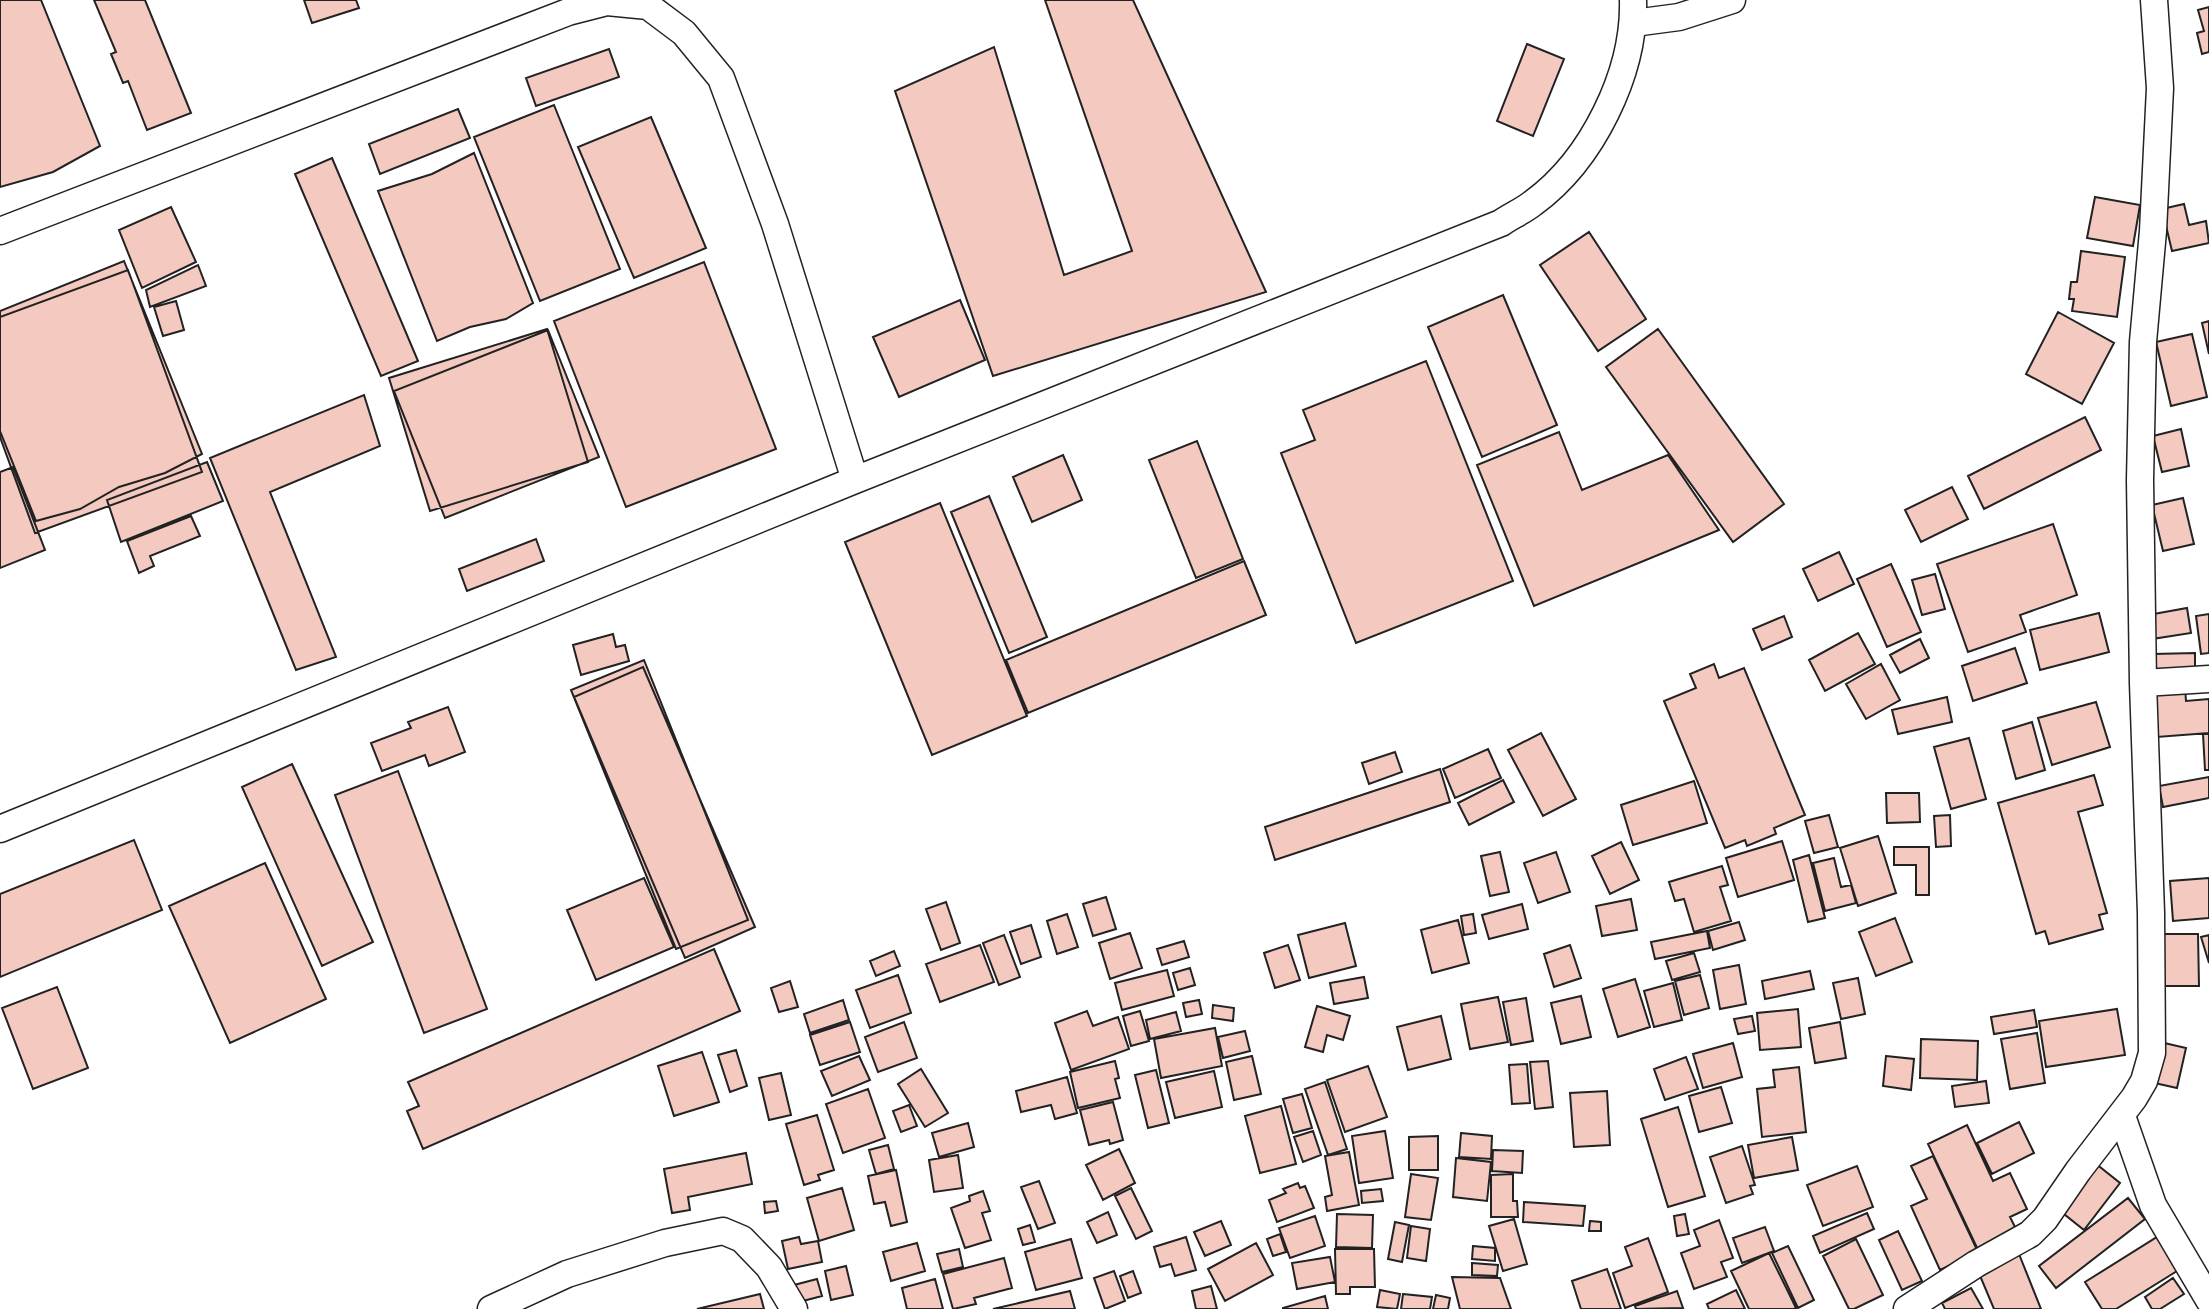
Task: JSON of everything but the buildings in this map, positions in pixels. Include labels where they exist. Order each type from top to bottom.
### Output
[{"type":"street","points":[[0,829],[855,480],[1501,223],[1533,203],[1567,171],[1594,135],[1622,69],[1634,12],[1679,17],[1732,0]]},
{"type":"street","points":[[1907,1309],[1976,1264],[2030,1234],[2045,1219],[2122,1116],[2144,1081],[2152,1053],[2140,480],[2143,342],[2153,231],[2160,88],[2154,0]]},
{"type":"street","points":[[0,231],[568,12],[607,2],[648,6],[684,33],[721,78],[775,224],[855,480]]},
{"type":"street","points":[[2143,683],[2209,679]]},
{"type":"street","points":[[2122,1116],[2153,1205],[2209,1300]]},
{"type":"street","points":[[491,1309],[567,1274],[665,1243],[723,1231],[742,1239],[769,1267],[794,1309]]}]
